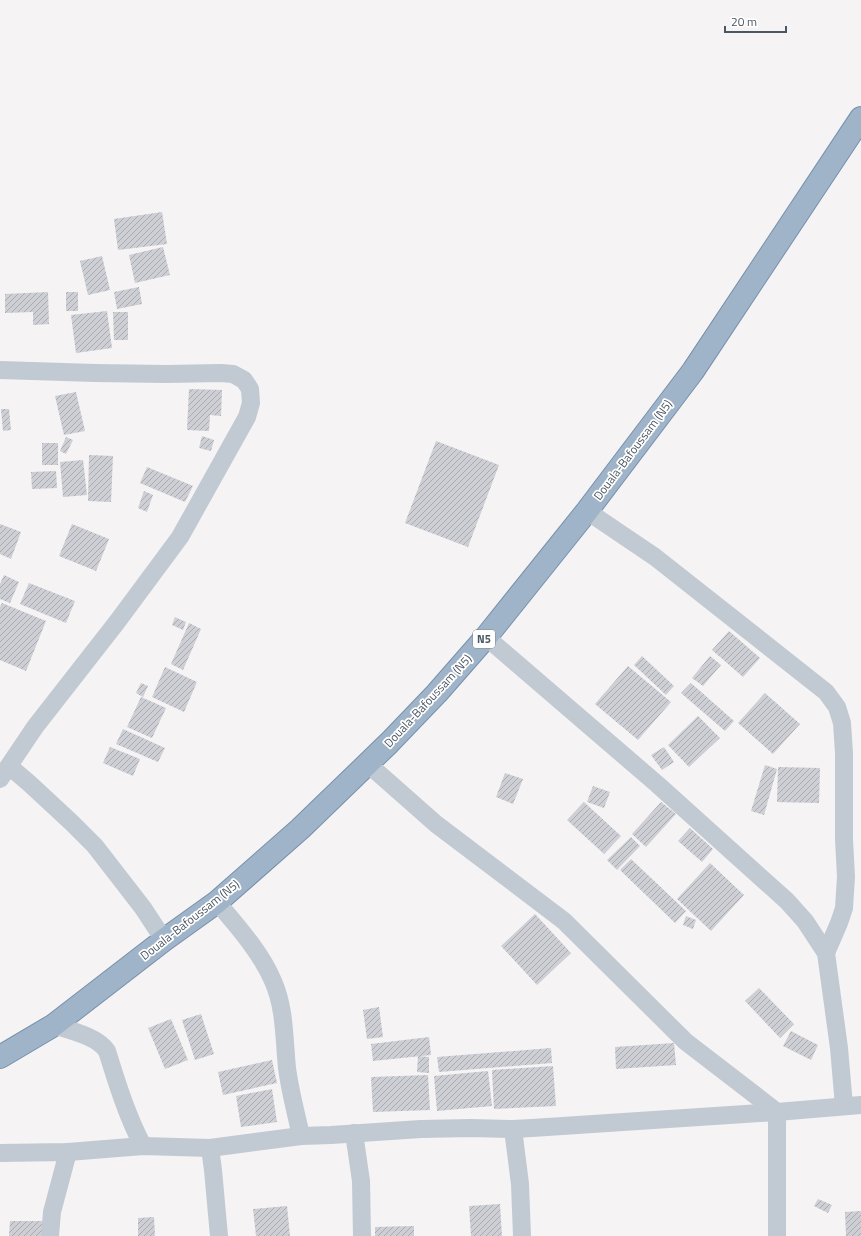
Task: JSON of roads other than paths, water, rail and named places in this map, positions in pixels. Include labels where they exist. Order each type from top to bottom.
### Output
[{"type":"highway","name":"Douala-Bafoussam (N5)","points":[[0,1058],[54,1024],[164,940],[217,902],[300,829],[368,764],[437,693],[486,637],[587,511],[693,371],[861,118]]},
{"type":"street","points":[[0,370],[166,374],[221,373],[233,374],[244,380],[250,389],[251,403],[247,417],[180,537],[117,622],[35,727],[4,773],[30,784],[95,846],[143,908],[164,940]]},
{"type":"street","points":[[587,511],[661,562],[826,692],[837,707],[842,723],[844,753],[844,839],[846,877],[844,908],[826,952]]},
{"type":"street","points":[[0,1153],[68,1152],[143,1146],[210,1148],[301,1136],[421,1129],[513,1129],[852,1106],[839,1048],[826,952],[805,922],[786,901],[657,784],[486,637]]},
{"type":"street","points":[[368,764],[436,824],[564,921],[685,1041],[777,1112]]},
{"type":"street","points":[[217,902],[262,959],[274,982],[282,1011],[287,1068],[301,1136]]},
{"type":"street","points":[[54,1024],[96,1040],[103,1045],[107,1051],[127,1113],[143,1146]]},
{"type":"street","points":[[777,1112],[777,1236]]},
{"type":"street","points":[[513,1129],[520,1184],[522,1236]]},
{"type":"street","points":[[354,1133],[361,1181],[362,1236]]},
{"type":"street","points":[[210,1148],[214,1170],[219,1236]]},
{"type":"street","points":[[50,1236],[52,1212],[68,1152]]}]
